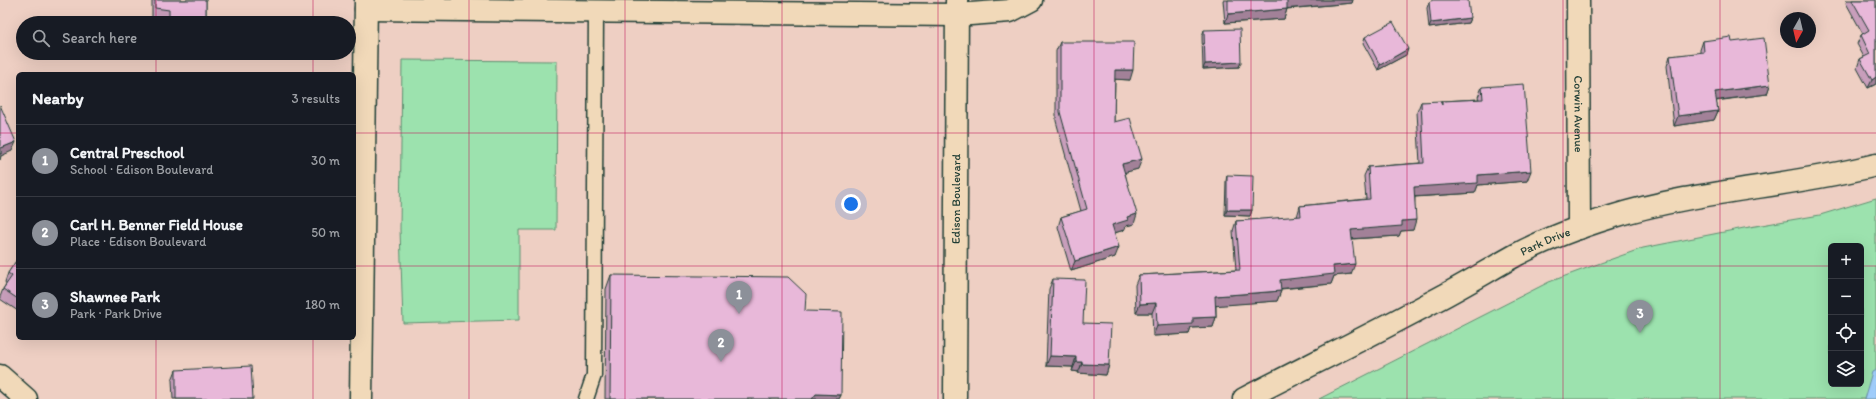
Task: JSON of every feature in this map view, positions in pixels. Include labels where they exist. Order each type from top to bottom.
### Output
[{"type":"street","points":[[361,399],[366,5],[596,11],[957,7],[1010,11],[1031,0]]},
{"type":"street","name":"Corwin Avenue","points":[[1578,0],[1579,228]]},
{"type":"street","name":"Edison Boulevard","points":[[955,399],[957,7]]},
{"type":"street","name":"Park Drive","points":[[1244,399],[1554,237],[1657,205],[1691,198],[1782,184],[1876,165]]},
{"type":"street","points":[[0,376],[26,399]]},
{"type":"lane","points":[[586,399],[594,375],[596,11]]},
{"type":"green space","points":[[402,60],[557,61],[556,230],[519,230],[519,320],[403,323],[400,229]]},
{"type":"green space","points":[[1876,198],[1876,399],[1319,399],[1549,282],[1643,248],[1820,215]]},
{"type":"water","points":[[1876,370],[1876,399],[1864,399],[1872,372]]},
{"type":"building","points":[[155,0],[206,0],[206,16],[169,16],[169,10],[155,8]]},
{"type":"building","points":[[1228,0],[1287,0],[1287,9],[1228,14]]},
{"type":"building","points":[[1433,0],[1468,0],[1470,18],[1431,23],[1429,2]]},
{"type":"building","points":[[1852,0],[1876,0],[1876,77],[1872,80],[1860,59],[1870,54],[1861,35],[1869,30]]},
{"type":"building","points":[[1393,22],[1408,49],[1380,65],[1365,37]]},
{"type":"building","points":[[1240,29],[1241,62],[1205,64],[1204,30]]},
{"type":"building","points":[[1731,37],[1732,42],[1764,38],[1770,85],[1715,92],[1718,111],[1678,116],[1670,56],[1704,52],[1703,41]]},
{"type":"building","points":[[1060,42],[1134,42],[1133,70],[1115,70],[1114,122],[1130,118],[1142,159],[1122,164],[1137,214],[1127,217],[1128,220],[1112,225],[1119,247],[1075,261],[1061,217],[1087,209],[1060,112]]},
{"type":"building","points":[[1524,84],[1531,171],[1478,175],[1478,183],[1414,187],[1416,220],[1402,221],[1402,226],[1351,230],[1355,264],[1333,266],[1334,274],[1280,280],[1281,291],[1215,296],[1216,317],[1193,318],[1193,324],[1157,326],[1156,303],[1140,304],[1139,275],[1240,270],[1236,221],[1301,216],[1300,206],[1370,199],[1368,167],[1424,163],[1421,102],[1440,101],[1442,105],[1442,101],[1483,99],[1482,87]]},
{"type":"building","points":[[0,105],[16,142],[1,148],[2,153],[0,154]]},
{"type":"building","points":[[1227,175],[1253,176],[1252,210],[1227,210]]},
{"type":"building","points":[[16,261],[16,298],[3,289],[12,276],[8,273]]},
{"type":"building","points":[[611,275],[788,277],[806,294],[805,311],[842,312],[841,395],[816,394],[812,399],[610,399]]},
{"type":"building","points":[[1053,279],[1085,280],[1083,323],[1111,324],[1109,365],[1082,364],[1082,362],[1076,362],[1076,357],[1050,356]]},
{"type":"building","points":[[251,366],[253,399],[176,399],[176,370]]},
{"type":"place","name":"Central Preschool","points":[[739,314]]},
{"type":"place","name":"Shawnee Park","points":[[1640,333]]},
{"type":"place","name":"Carl H. Benner Field House","points":[[721,362]]}]
